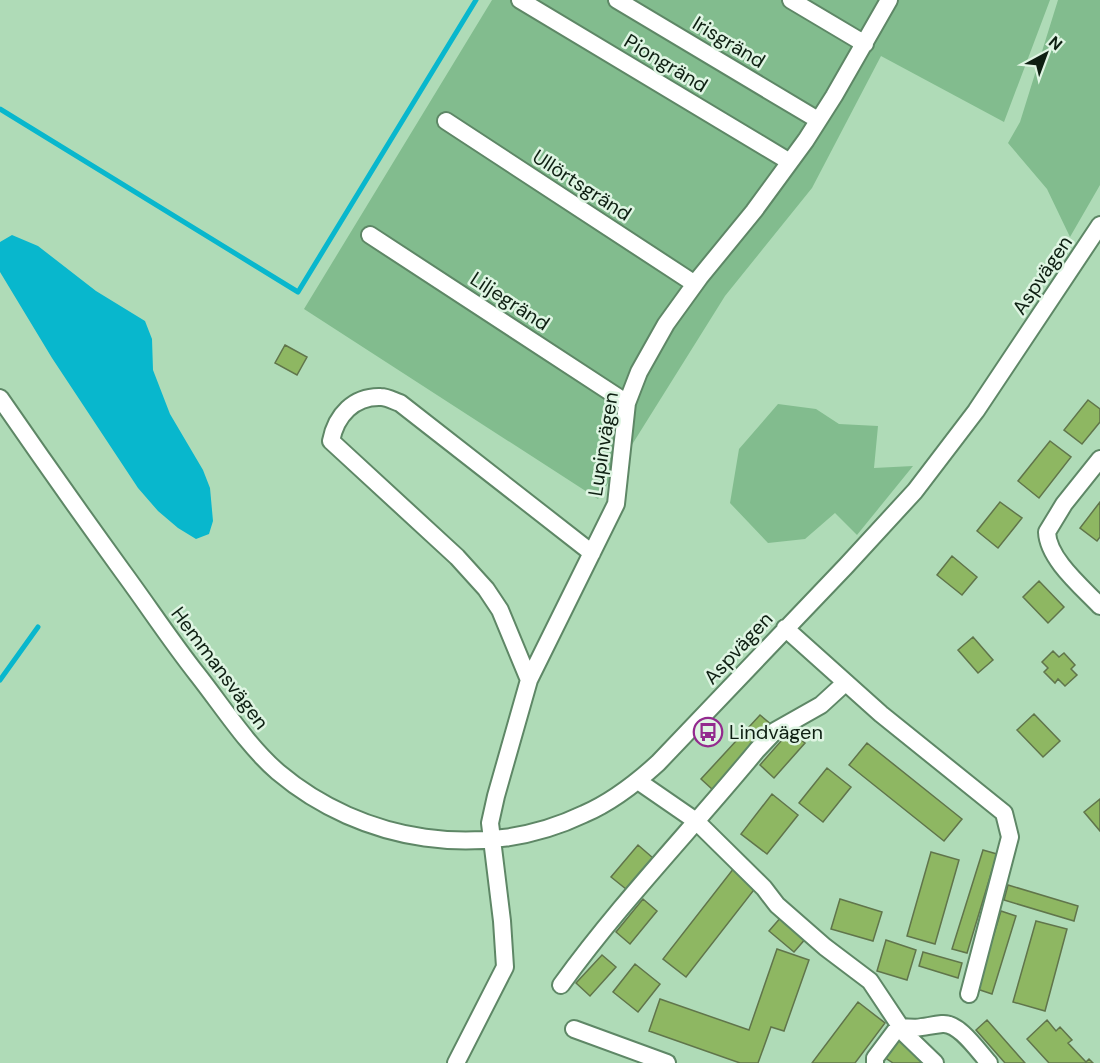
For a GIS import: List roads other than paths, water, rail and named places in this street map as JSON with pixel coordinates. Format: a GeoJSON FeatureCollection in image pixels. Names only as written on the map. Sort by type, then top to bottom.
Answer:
{"type":"FeatureCollection","features":[{"type":"Feature","properties":{"kind":"street","name":"Piongränd"},"geometry":{"type":"LineString","coordinates":[[520,0],[790,162]]}},
{"type":"Feature","properties":{"kind":"street","name":"Irisgränd"},"geometry":{"type":"LineString","coordinates":[[617,0],[818,120]]}},
{"type":"Feature","properties":{"kind":"street"},"geometry":{"type":"LineString","coordinates":[[791,0],[865,44]]}},
{"type":"Feature","properties":{"kind":"street","name":"Lupinvägen"},"geometry":{"type":"LineString","coordinates":[[492,840],[490,823],[529,680],[616,504],[627,403],[639,372],[666,324],[790,162],[865,44],[889,0]]}},
{"type":"Feature","properties":{"kind":"street","name":"Ullörtsgränd"},"geometry":{"type":"LineString","coordinates":[[446,121],[695,284]]}},
{"type":"Feature","properties":{"kind":"street","name":"Aspvägen"},"geometry":{"type":"LineString","coordinates":[[492,840],[547,829],[584,814],[638,781],[658,763],[915,491],[976,411],[1100,225]]}},
{"type":"Feature","properties":{"kind":"street","name":"Liljegränd"},"geometry":{"type":"LineString","coordinates":[[370,235],[627,403]]}},
{"type":"Feature","properties":{"kind":"street"},"geometry":{"type":"LineString","coordinates":[[529,680],[500,610],[486,589],[457,557],[331,441],[336,422],[347,408],[364,399],[383,397],[400,403],[592,553]]}},
{"type":"Feature","properties":{"kind":"street","name":"Hemmansvägen"},"geometry":{"type":"LineString","coordinates":[[0,398],[176,647],[253,747],[278,771],[305,792],[334,810],[363,823],[414,837],[492,840]]}},
{"type":"Feature","properties":{"kind":"street"},"geometry":{"type":"LineString","coordinates":[[1100,459],[1064,504],[1047,532],[1050,549],[1100,606]]}},
{"type":"Feature","properties":{"kind":"street"},"geometry":{"type":"LineString","coordinates":[[785,628],[881,714],[1004,813],[1010,837],[969,994]]}},
{"type":"Feature","properties":{"kind":"street"},"geometry":{"type":"LineString","coordinates":[[561,985],[585,951],[639,885],[775,731],[821,705],[845,683]]}},
{"type":"Feature","properties":{"kind":"street"},"geometry":{"type":"LineString","coordinates":[[638,781],[696,821],[764,888],[777,905],[825,947],[870,981],[906,1035],[934,1063]]}},
{"type":"Feature","properties":{"kind":"street"},"geometry":{"type":"LineString","coordinates":[[456,1063],[504,967],[502,921],[492,840]]}},
{"type":"Feature","properties":{"kind":"street"},"geometry":{"type":"LineString","coordinates":[[899,1026],[916,1029],[945,1023],[956,1026],[989,1063]]}},
{"type":"Feature","properties":{"kind":"street"},"geometry":{"type":"LineString","coordinates":[[875,1063],[875,1058],[899,1026]]}},
{"type":"Feature","properties":{"kind":"street"},"geometry":{"type":"LineString","coordinates":[[574,1029],[668,1063]]}},
{"type":"Feature","properties":{"kind":"water"},"geometry":{"type":"Polygon","coordinates":[[[12,235],[38,246],[96,291],[145,321],[152,339],[153,370],[170,414],[203,470],[210,488],[213,521],[209,534],[196,539],[178,528],[158,511],[138,488],[52,358],[0,272],[0,242],[12,235]]]}},
{"type":"Feature","properties":{"kind":"waterway"},"geometry":{"type":"LineString","coordinates":[[0,109],[298,292],[476,0]]}},
{"type":"Feature","properties":{"kind":"waterway"},"geometry":{"type":"LineString","coordinates":[[0,680],[38,627]]}},
{"type":"Feature","properties":{"kind":"place","name":"Lindvägen"},"geometry":{"type":"Point","coordinates":[708,732]}}]}
